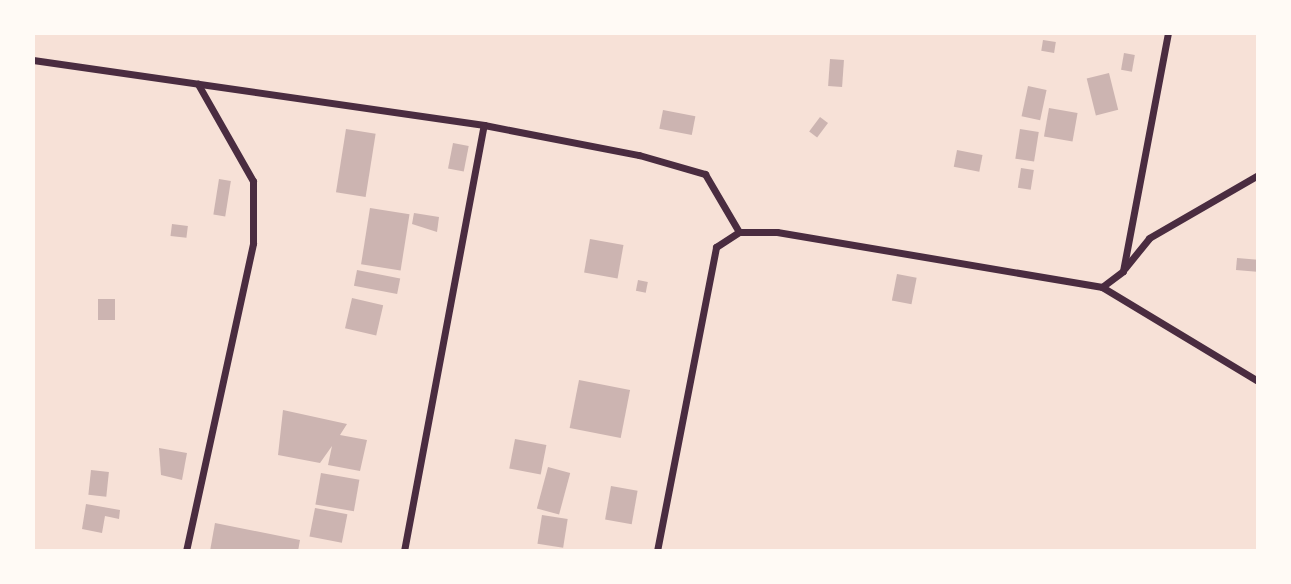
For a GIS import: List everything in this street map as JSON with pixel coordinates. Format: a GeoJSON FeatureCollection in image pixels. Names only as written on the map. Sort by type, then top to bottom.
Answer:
{"type":"FeatureCollection","features":[{"type":"Feature","properties":{"kind":"street"},"geometry":{"type":"LineString","coordinates":[[1123,271],[1168,33]]}},
{"type":"Feature","properties":{"kind":"street"},"geometry":{"type":"LineString","coordinates":[[33,61],[484,125],[705,174],[739,232]]}},
{"type":"Feature","properties":{"kind":"street"},"geometry":{"type":"LineString","coordinates":[[186,551],[253,243],[253,181],[198,84]]}},
{"type":"Feature","properties":{"kind":"street"},"geometry":{"type":"LineString","coordinates":[[404,551],[484,125]]}},
{"type":"Feature","properties":{"kind":"street"},"geometry":{"type":"LineString","coordinates":[[1102,287],[1123,271],[1149,238],[1258,175]]}},
{"type":"Feature","properties":{"kind":"street"},"geometry":{"type":"LineString","coordinates":[[657,551],[716,247],[739,232],[777,232],[1102,287],[1258,381]]}},
{"type":"Feature","properties":{"kind":"building"},"geometry":{"type":"Polygon","coordinates":[[[1043,40],[1056,42],[1054,53],[1041,51],[1043,40]]]}},
{"type":"Feature","properties":{"kind":"building"},"geometry":{"type":"Polygon","coordinates":[[[1124,53],[1135,55],[1132,72],[1121,70],[1124,53]]]}},
{"type":"Feature","properties":{"kind":"building"},"geometry":{"type":"Polygon","coordinates":[[[830,59],[844,60],[842,87],[828,86],[830,59]]]}},
{"type":"Feature","properties":{"kind":"building"},"geometry":{"type":"Polygon","coordinates":[[[1109,73],[1118,110],[1096,115],[1087,79],[1109,73]]]}},
{"type":"Feature","properties":{"kind":"building"},"geometry":{"type":"Polygon","coordinates":[[[1028,86],[1047,90],[1040,120],[1022,116],[1028,86]]]}},
{"type":"Feature","properties":{"kind":"building"},"geometry":{"type":"Polygon","coordinates":[[[1049,108],[1078,113],[1073,142],[1044,137],[1049,108]]]}},
{"type":"Feature","properties":{"kind":"building"},"geometry":{"type":"Polygon","coordinates":[[[663,110],[695,116],[692,135],[659,129],[663,110]]]}},
{"type":"Feature","properties":{"kind":"building"},"geometry":{"type":"Polygon","coordinates":[[[820,117],[828,123],[817,137],[809,131],[820,117]]]}},
{"type":"Feature","properties":{"kind":"building"},"geometry":{"type":"Polygon","coordinates":[[[346,129],[376,134],[366,197],[336,192],[346,129]]]}},
{"type":"Feature","properties":{"kind":"building"},"geometry":{"type":"Polygon","coordinates":[[[1020,129],[1039,132],[1034,162],[1015,159],[1020,129]]]}},
{"type":"Feature","properties":{"kind":"building"},"geometry":{"type":"Polygon","coordinates":[[[453,143],[469,146],[464,172],[448,169],[453,143]]]}},
{"type":"Feature","properties":{"kind":"building"},"geometry":{"type":"Polygon","coordinates":[[[957,150],[983,155],[979,172],[954,167],[957,150]]]}},
{"type":"Feature","properties":{"kind":"building"},"geometry":{"type":"Polygon","coordinates":[[[1021,168],[1034,170],[1031,190],[1018,188],[1021,168]]]}},
{"type":"Feature","properties":{"kind":"building"},"geometry":{"type":"Polygon","coordinates":[[[219,179],[231,181],[225,216],[213,215],[219,179]]]}},
{"type":"Feature","properties":{"kind":"building"},"geometry":{"type":"Polygon","coordinates":[[[370,208],[410,214],[401,271],[361,264],[370,208]]]}},
{"type":"Feature","properties":{"kind":"building"},"geometry":{"type":"Polygon","coordinates":[[[414,213],[439,217],[437,232],[412,224],[414,213]]]}},
{"type":"Feature","properties":{"kind":"building"},"geometry":{"type":"Polygon","coordinates":[[[172,224],[188,226],[186,238],[171,236],[172,224]]]}},
{"type":"Feature","properties":{"kind":"building"},"geometry":{"type":"Polygon","coordinates":[[[590,239],[623,245],[618,278],[584,272],[590,239]]]}},
{"type":"Feature","properties":{"kind":"building"},"geometry":{"type":"Polygon","coordinates":[[[1237,258],[1258,260],[1257,272],[1236,270],[1237,258]]]}},
{"type":"Feature","properties":{"kind":"building"},"geometry":{"type":"Polygon","coordinates":[[[357,270],[400,278],[397,294],[354,286],[357,270]]]}},
{"type":"Feature","properties":{"kind":"building"},"geometry":{"type":"Polygon","coordinates":[[[897,274],[917,278],[911,304],[892,301],[897,274]]]}},
{"type":"Feature","properties":{"kind":"building"},"geometry":{"type":"Polygon","coordinates":[[[638,280],[648,282],[646,293],[636,291],[638,280]]]}},
{"type":"Feature","properties":{"kind":"building"},"geometry":{"type":"Polygon","coordinates":[[[352,298],[383,305],[376,335],[345,328],[352,298]]]}},
{"type":"Feature","properties":{"kind":"building"},"geometry":{"type":"Polygon","coordinates":[[[98,299],[115,299],[115,320],[98,320],[98,299]]]}},
{"type":"Feature","properties":{"kind":"building"},"geometry":{"type":"Polygon","coordinates":[[[579,380],[630,390],[621,438],[570,428],[579,380]]]}},
{"type":"Feature","properties":{"kind":"building"},"geometry":{"type":"Polygon","coordinates":[[[283,410],[347,424],[340,435],[367,440],[360,471],[328,465],[332,446],[320,463],[278,455],[283,410]]]}},
{"type":"Feature","properties":{"kind":"building"},"geometry":{"type":"Polygon","coordinates":[[[515,439],[546,445],[541,475],[509,468],[515,439]]]}},
{"type":"Feature","properties":{"kind":"building"},"geometry":{"type":"Polygon","coordinates":[[[159,448],[187,453],[182,480],[161,475],[159,448]]]}},
{"type":"Feature","properties":{"kind":"building"},"geometry":{"type":"Polygon","coordinates":[[[548,467],[570,473],[559,514],[537,509],[548,467]]]}},
{"type":"Feature","properties":{"kind":"building"},"geometry":{"type":"Polygon","coordinates":[[[91,470],[109,472],[106,497],[88,495],[91,470]]]}},
{"type":"Feature","properties":{"kind":"building"},"geometry":{"type":"Polygon","coordinates":[[[321,473],[359,480],[354,511],[315,505],[321,473]]]}},
{"type":"Feature","properties":{"kind":"building"},"geometry":{"type":"Polygon","coordinates":[[[611,486],[638,491],[632,524],[605,519],[611,486]]]}},
{"type":"Feature","properties":{"kind":"building"},"geometry":{"type":"Polygon","coordinates":[[[86,504],[120,510],[119,519],[105,516],[102,533],[82,529],[86,504]]]}},
{"type":"Feature","properties":{"kind":"building"},"geometry":{"type":"Polygon","coordinates":[[[315,508],[347,514],[342,543],[309,536],[315,508]]]}},
{"type":"Feature","properties":{"kind":"building"},"geometry":{"type":"Polygon","coordinates":[[[542,515],[568,519],[563,548],[537,544],[542,515]]]}},
{"type":"Feature","properties":{"kind":"building"},"geometry":{"type":"Polygon","coordinates":[[[215,523],[300,540],[298,551],[210,551],[215,523]]]}}]}
